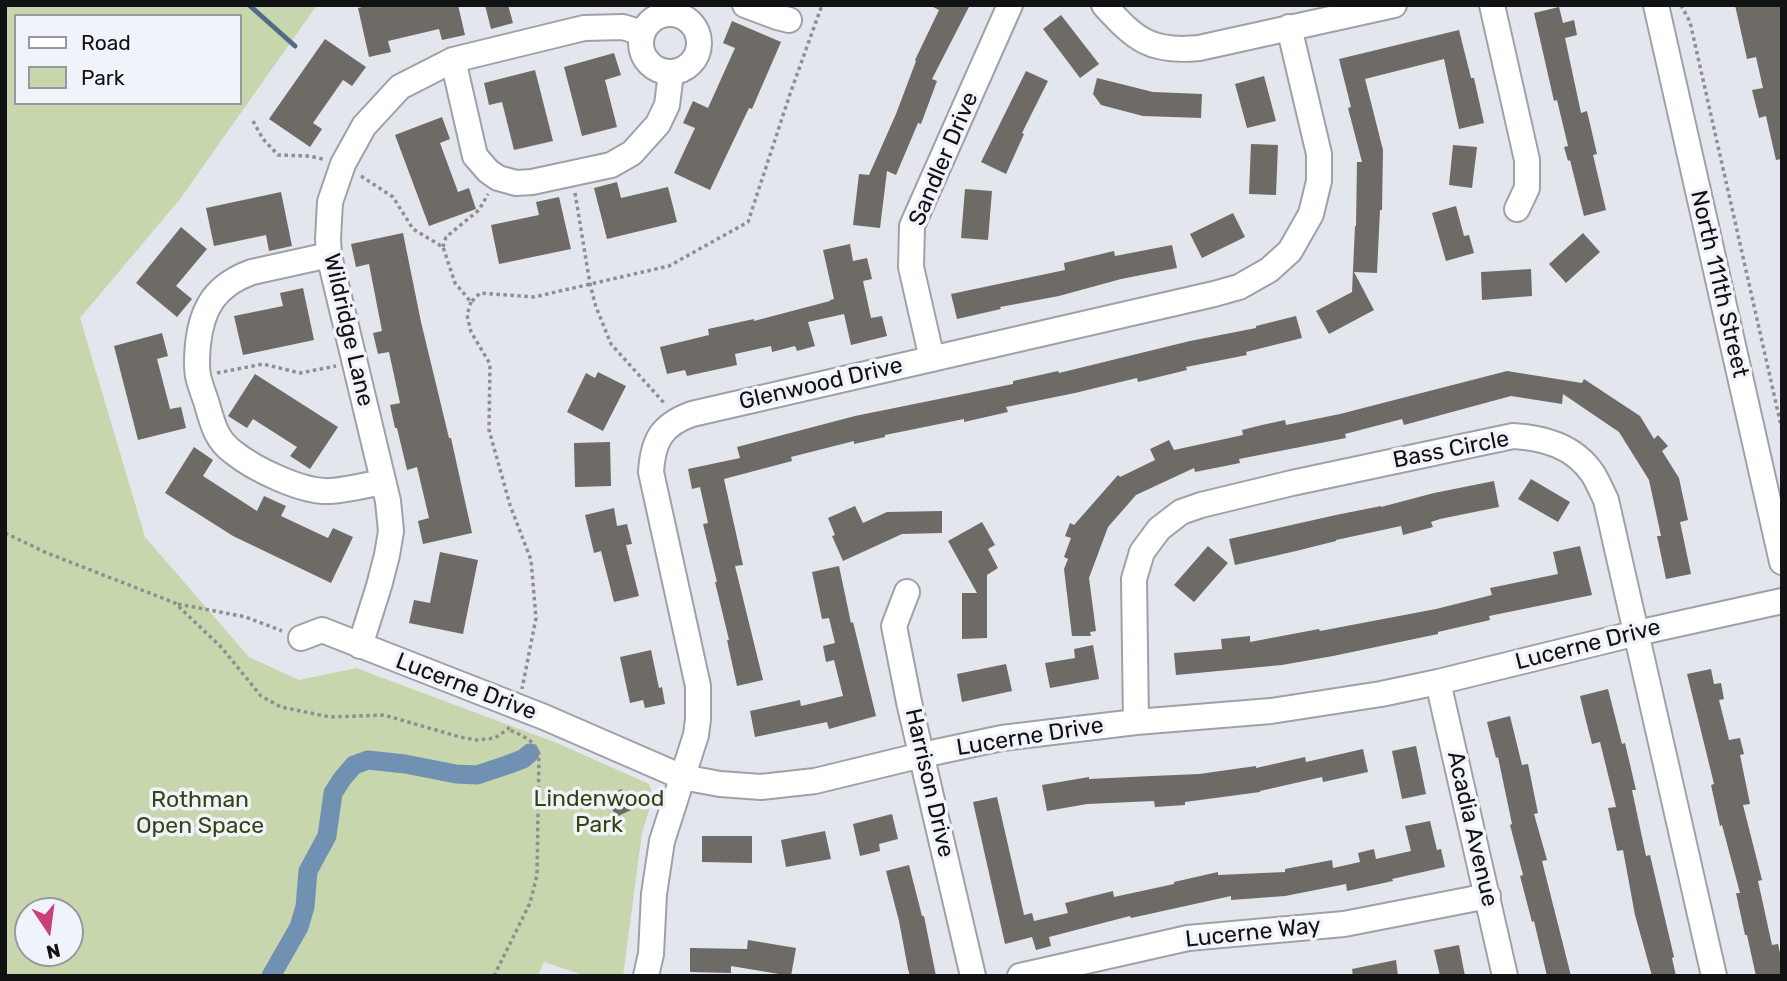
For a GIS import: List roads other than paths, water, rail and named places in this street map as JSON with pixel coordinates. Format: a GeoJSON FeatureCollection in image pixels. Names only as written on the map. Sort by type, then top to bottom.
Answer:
{"type":"FeatureCollection","features":[{"type":"Feature","properties":{"kind":"street"},"geometry":{"type":"LineString","coordinates":[[745,5],[789,20]]}},
{"type":"Feature","properties":{"kind":"street","name":"Sandler Drive"},"geometry":{"type":"LineString","coordinates":[[932,359],[911,267],[912,226],[1010,5]]}},
{"type":"Feature","properties":{"kind":"street"},"geometry":{"type":"LineString","coordinates":[[1104,5],[1129,32],[1152,45],[1178,50],[1199,48],[1394,5]]}},
{"type":"Feature","properties":{"kind":"street"},"geometry":{"type":"LineString","coordinates":[[1492,5],[1527,160],[1527,188],[1517,209]]}},
{"type":"Feature","properties":{"kind":"street","name":"North 111th Street"},"geometry":{"type":"LineString","coordinates":[[1656,5],[1782,562]]}},
{"type":"Feature","properties":{"kind":"street"},"geometry":{"type":"LineString","coordinates":[[694,12],[700,46],[696,59],[685,69],[671,73],[657,70],[646,61],[641,48],[642,33],[650,21],[663,14],[694,12]]}},
{"type":"Feature","properties":{"kind":"street","name":"Wildridge Lane"},"geometry":{"type":"LineString","coordinates":[[360,646],[379,586],[391,531],[388,501],[329,255],[330,202],[343,164],[364,126],[400,87],[453,60],[584,28],[623,27],[642,33]]}},
{"type":"Feature","properties":{"kind":"street","name":"Glenwood Drive"},"geometry":{"type":"LineString","coordinates":[[682,777],[696,735],[698,685],[651,472],[652,451],[661,433],[678,419],[692,414],[1239,286],[1269,270],[1290,251],[1311,215],[1319,181],[1319,155],[1289,27]]}},
{"type":"Feature","properties":{"kind":"street"},"geometry":{"type":"LineString","coordinates":[[453,60],[475,156],[498,178],[516,183],[611,165],[632,153],[658,124],[667,105],[671,73]]}},
{"type":"Feature","properties":{"kind":"street"},"geometry":{"type":"LineString","coordinates":[[329,255],[252,272],[217,293],[202,319],[197,360],[199,377],[213,427],[219,439],[232,452],[287,482],[301,486],[329,491],[383,482]]}},
{"type":"Feature","properties":{"kind":"street","name":"Bass Circle"},"geometry":{"type":"LineString","coordinates":[[1136,722],[1134,579],[1142,552],[1159,529],[1181,512],[1292,483],[1513,436],[1536,438],[1557,445],[1576,457],[1592,473],[1606,500],[1714,976]]}},
{"type":"Feature","properties":{"kind":"street","name":"Harrison Drive"},"geometry":{"type":"LineString","coordinates":[[907,592],[894,626],[909,702],[973,976]]}},
{"type":"Feature","properties":{"kind":"street","name":"Lucerne Drive"},"geometry":{"type":"LineString","coordinates":[[300,638],[322,630],[512,718],[544,717],[682,777],[720,784],[761,787],[815,781],[1002,738],[1136,722],[1271,711],[1381,694],[1782,601]]}},
{"type":"Feature","properties":{"kind":"street","name":"Acadia Avenue"},"geometry":{"type":"LineString","coordinates":[[1438,682],[1505,976]]}},
{"type":"Feature","properties":{"kind":"street"},"geometry":{"type":"LineString","coordinates":[[646,976],[651,954],[654,894],[662,841],[682,777]]}},
{"type":"Feature","properties":{"kind":"street","name":"Lucerne Way"},"geometry":{"type":"LineString","coordinates":[[1020,976],[1188,938],[1344,924],[1488,895]]}},
{"type":"Feature","properties":{"kind":"waterway"},"geometry":{"type":"LineString","coordinates":[[249,5],[295,46]]}},
{"type":"Feature","properties":{"kind":"waterway"},"geometry":{"type":"LineString","coordinates":[[271,976],[299,927],[305,907],[308,871],[327,836],[333,793],[354,765],[368,760],[477,775],[523,759],[530,753]]}},
{"type":"Feature","properties":{"kind":"park label","name":"Lindenwood Park"},"geometry":{"type":"Point","coordinates":[599,812]}},
{"type":"Feature","properties":{"kind":"park label","name":"Rothman Open Space"},"geometry":{"type":"Point","coordinates":[200,813]}}]}
